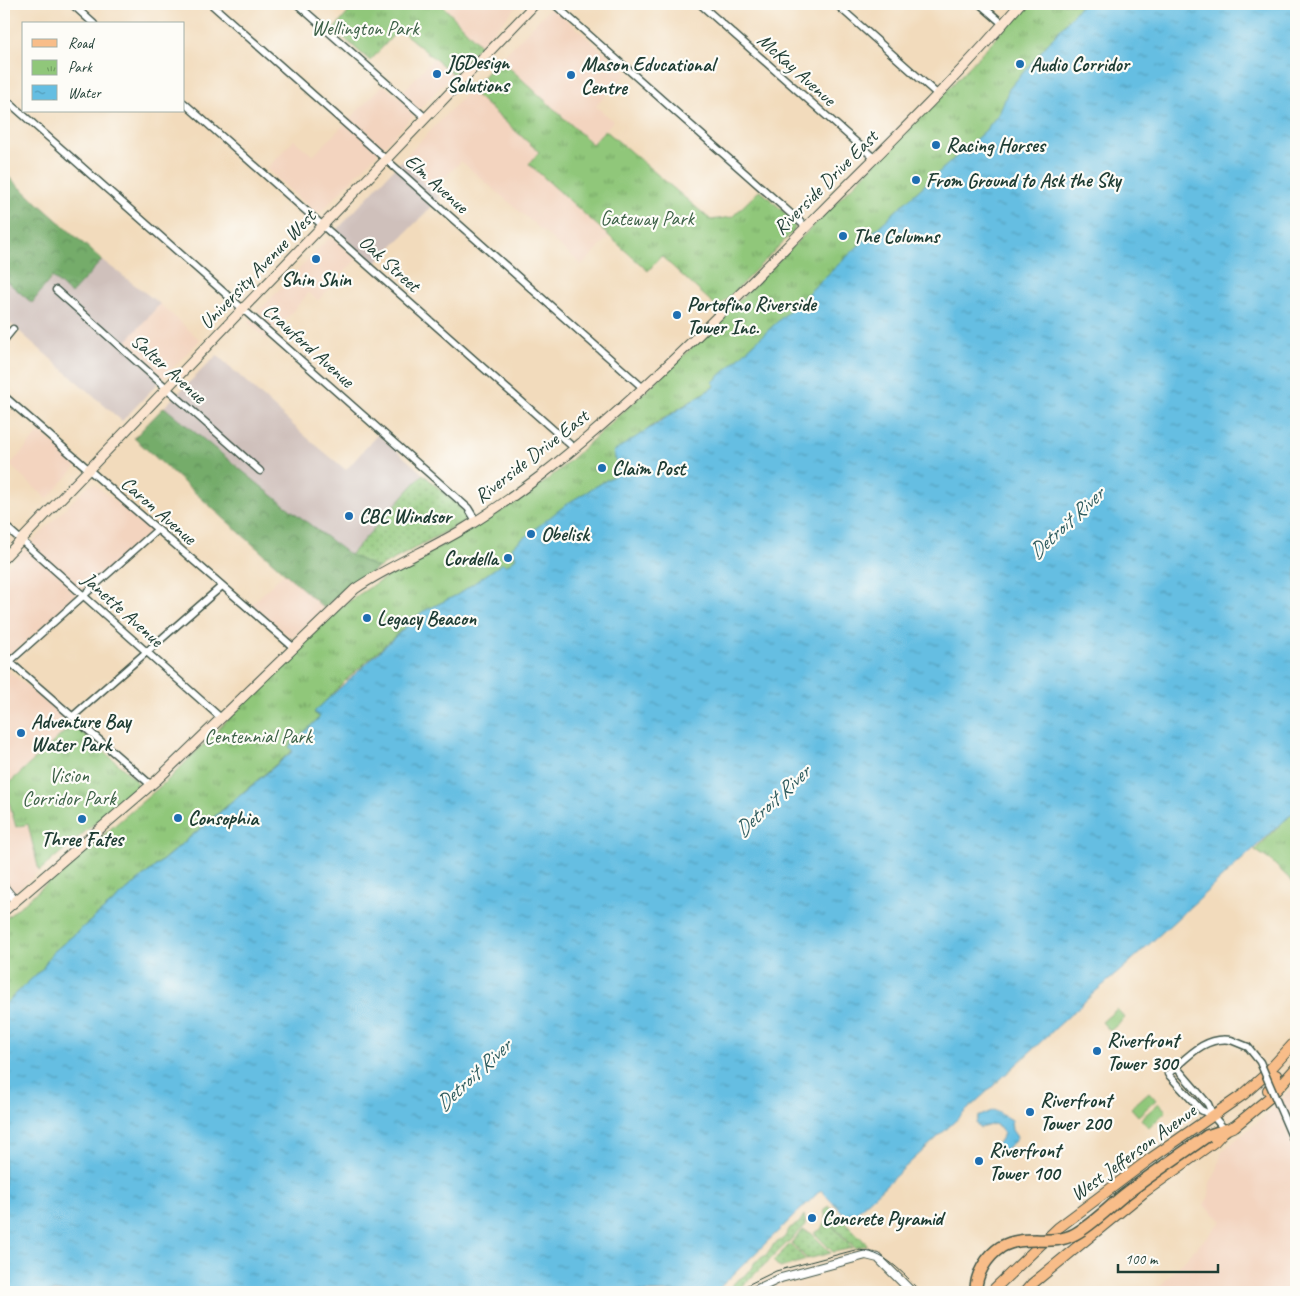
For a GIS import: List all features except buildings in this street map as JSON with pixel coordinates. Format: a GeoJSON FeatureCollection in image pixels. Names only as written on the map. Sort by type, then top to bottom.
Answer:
{"type":"FeatureCollection","features":[{"type":"Feature","properties":{"kind":"highway"},"geometry":{"type":"LineString","coordinates":[[976,1292],[982,1268],[992,1255],[1002,1247],[1018,1240],[1036,1238],[1055,1240],[1074,1235],[1148,1177],[1207,1136],[1225,1130]]}},
{"type":"Feature","properties":{"kind":"main road","name":"University Avenue West"},"geometry":{"type":"LineString","coordinates":[[4,558],[535,4]]}},
{"type":"Feature","properties":{"kind":"main road","name":"Riverside Drive East"},"geometry":{"type":"LineString","coordinates":[[4,911],[151,785],[355,588],[476,520],[533,481],[574,448],[642,387],[806,227],[937,94],[1020,4]]}},
{"type":"Feature","properties":{"kind":"main road","name":"West Jefferson Avenue"},"geometry":{"type":"LineString","coordinates":[[991,1292],[1058,1228],[1213,1116],[1264,1076],[1296,1041]]}},
{"type":"Feature","properties":{"kind":"main road","name":"West Jefferson Avenue"},"geometry":{"type":"LineString","coordinates":[[1015,1292],[1028,1288],[1143,1193],[1214,1142],[1225,1130],[1235,1126],[1269,1098],[1296,1068]]}},
{"type":"Feature","properties":{"kind":"main road"},"geometry":{"type":"LineString","coordinates":[[1242,1120],[1250,1108],[1277,1078],[1273,1072],[1264,1076]]}},
{"type":"Feature","properties":{"kind":"street"},"geometry":{"type":"LineString","coordinates":[[72,4],[92,22]]}},
{"type":"Feature","properties":{"kind":"street","name":"Elm Avenue"},"geometry":{"type":"LineString","coordinates":[[211,4],[642,387]]}},
{"type":"Feature","properties":{"kind":"street"},"geometry":{"type":"LineString","coordinates":[[298,4],[426,118]]}},
{"type":"Feature","properties":{"kind":"street"},"geometry":{"type":"LineString","coordinates":[[554,4],[806,227]]}},
{"type":"Feature","properties":{"kind":"street","name":"McKay Avenue"},"geometry":{"type":"LineString","coordinates":[[700,4],[874,158]]}},
{"type":"Feature","properties":{"kind":"street"},"geometry":{"type":"LineString","coordinates":[[836,4],[937,94]]}},
{"type":"Feature","properties":{"kind":"street"},"geometry":{"type":"LineString","coordinates":[[980,4],[1003,24]]}},
{"type":"Feature","properties":{"kind":"street","name":"Crawford Avenue"},"geometry":{"type":"LineString","coordinates":[[4,98],[468,508],[476,520]]}},
{"type":"Feature","properties":{"kind":"street","name":"Oak Street"},"geometry":{"type":"LineString","coordinates":[[185,104],[574,448]]}},
{"type":"Feature","properties":{"kind":"street","name":"Salter Avenue"},"geometry":{"type":"LineString","coordinates":[[56,290],[260,471]]}},
{"type":"Feature","properties":{"kind":"street"},"geometry":{"type":"LineString","coordinates":[[4,340],[13,329]]}},
{"type":"Feature","properties":{"kind":"street","name":"Caron Avenue"},"geometry":{"type":"LineString","coordinates":[[4,396],[88,471],[293,647]]}},
{"type":"Feature","properties":{"kind":"street","name":"Janette Avenue"},"geometry":{"type":"LineString","coordinates":[[4,525],[221,718]]}},
{"type":"Feature","properties":{"kind":"street"},"geometry":{"type":"LineString","coordinates":[[151,785],[6,659],[83,596],[157,530]]}},
{"type":"Feature","properties":{"kind":"street"},"geometry":{"type":"LineString","coordinates":[[72,717],[222,586]]}},
{"type":"Feature","properties":{"kind":"street"},"geometry":{"type":"LineString","coordinates":[[4,887],[15,901]]}},
{"type":"Feature","properties":{"kind":"street"},"geometry":{"type":"LineString","coordinates":[[1213,1116],[1201,1110],[1168,1074],[1206,1043],[1220,1039],[1231,1040],[1248,1047],[1260,1062],[1296,1146]]}},
{"type":"Feature","properties":{"kind":"street"},"geometry":{"type":"LineString","coordinates":[[1176,1067],[1208,1104],[1213,1116],[1225,1130]]}},
{"type":"Feature","properties":{"kind":"street"},"geometry":{"type":"LineString","coordinates":[[751,1292],[769,1282],[862,1255],[873,1256],[880,1260],[912,1292]]}},
{"type":"Feature","properties":{"kind":"shaded area"},"geometry":{"type":"Polygon","coordinates":[[[452,4],[519,4],[480,45],[447,9],[452,4]]]}},
{"type":"Feature","properties":{"kind":"shaded area","name":"Mason Educational Centre"},"geometry":{"type":"Polygon","coordinates":[[[549,9],[555,9],[627,73],[596,106],[613,121],[593,144],[500,60],[549,9]]]}},
{"type":"Feature","properties":{"kind":"shaded area"},"geometry":{"type":"Polygon","coordinates":[[[433,59],[453,74],[321,212],[314,212],[267,169],[294,140],[313,156],[383,85],[398,97],[433,59]]]}},
{"type":"Feature","properties":{"kind":"shaded area"},"geometry":{"type":"Polygon","coordinates":[[[470,90],[539,152],[529,164],[609,237],[582,265],[461,161],[433,190],[401,161],[470,90]]]}},
{"type":"Feature","properties":{"kind":"shaded area"},"geometry":{"type":"Polygon","coordinates":[[[401,161],[440,198],[374,265],[336,231],[401,161]]]}},
{"type":"Feature","properties":{"kind":"shaded area"},"geometry":{"type":"Polygon","coordinates":[[[330,239],[335,239],[357,259],[318,300],[309,293],[267,340],[248,322],[330,239]]]}},
{"type":"Feature","properties":{"kind":"shaded area"},"geometry":{"type":"Polygon","coordinates":[[[102,260],[160,304],[123,345],[161,380],[122,421],[4,318],[4,279],[32,303],[53,277],[71,294],[102,260]]]}},
{"type":"Feature","properties":{"kind":"shaded area"},"geometry":{"type":"Polygon","coordinates":[[[160,304],[200,340],[161,380],[122,345],[160,304]]]}},
{"type":"Feature","properties":{"kind":"shaded area"},"geometry":{"type":"Polygon","coordinates":[[[217,355],[304,435],[346,470],[378,434],[423,474],[350,555],[278,500],[164,407],[217,355]]]}},
{"type":"Feature","properties":{"kind":"shaded area"},"geometry":{"type":"Polygon","coordinates":[[[40,432],[76,463],[77,466],[47,499],[10,465],[40,432]]]}},
{"type":"Feature","properties":{"kind":"shaded area"},"geometry":{"type":"Polygon","coordinates":[[[94,484],[152,531],[14,652],[4,658],[4,570],[88,486],[94,484]]]}},
{"type":"Feature","properties":{"kind":"shaded area"},"geometry":{"type":"Polygon","coordinates":[[[284,573],[324,608],[293,637],[288,636],[251,605],[284,573]]]}},
{"type":"Feature","properties":{"kind":"shaded area"},"geometry":{"type":"Polygon","coordinates":[[[4,667],[73,724],[5,787],[16,827],[28,824],[39,871],[4,902],[4,667]]]}},
{"type":"Feature","properties":{"kind":"shaded area"},"geometry":{"type":"Polygon","coordinates":[[[1296,1083],[1296,1289],[1294,1292],[1154,1292],[1222,1221],[1204,1205],[1209,1196],[1210,1183],[1217,1170],[1222,1151],[1269,1113],[1296,1083]]]}},
{"type":"Feature","properties":{"kind":"green space","name":"Wellington Park"},"geometry":{"type":"Polygon","coordinates":[[[356,4],[441,4],[480,45],[453,74],[399,29],[370,61],[334,29],[356,4]]]}},
{"type":"Feature","properties":{"kind":"green space","name":"Centennial Park"},"geometry":{"type":"Polygon","coordinates":[[[1026,4],[1082,4],[1009,89],[1000,112],[985,131],[900,207],[713,382],[715,386],[654,424],[614,458],[618,466],[617,474],[568,503],[513,547],[517,558],[506,566],[503,563],[457,595],[422,612],[346,680],[314,713],[320,717],[289,747],[293,750],[51,954],[43,968],[4,1005],[4,920],[170,778],[332,614],[383,579],[516,502],[542,484],[577,454],[659,379],[884,155],[942,96],[1026,4]]]}},
{"type":"Feature","properties":{"kind":"green space","name":"Gateway Park"},"geometry":{"type":"Polygon","coordinates":[[[500,59],[592,144],[605,130],[711,220],[732,217],[760,190],[795,222],[794,231],[718,308],[661,256],[648,271],[529,164],[539,152],[470,90],[500,59]]]}},
{"type":"Feature","properties":{"kind":"green space"},"geometry":{"type":"Polygon","coordinates":[[[4,173],[102,260],[71,294],[52,277],[32,303],[4,279],[4,173]]]}},
{"type":"Feature","properties":{"kind":"green space"},"geometry":{"type":"Polygon","coordinates":[[[164,407],[278,500],[350,555],[378,568],[344,590],[324,608],[134,438],[164,407]]]}},
{"type":"Feature","properties":{"kind":"green space"},"geometry":{"type":"Polygon","coordinates":[[[423,474],[464,511],[465,519],[463,522],[378,568],[350,555],[423,474]]]}},
{"type":"Feature","properties":{"kind":"green space","name":"Vision Corridor Park"},"geometry":{"type":"Polygon","coordinates":[[[73,724],[135,779],[137,784],[135,789],[39,871],[28,824],[16,827],[5,787],[73,724]]]}},
{"type":"Feature","properties":{"kind":"green space"},"geometry":{"type":"Polygon","coordinates":[[[1296,810],[1296,885],[1271,861],[1255,850],[1296,810]]]}},
{"type":"Feature","properties":{"kind":"green space"},"geometry":{"type":"Polygon","coordinates":[[[1117,1009],[1125,1018],[1110,1031],[1102,1022],[1117,1009]]]}},
{"type":"Feature","properties":{"kind":"green space"},"geometry":{"type":"Polygon","coordinates":[[[1149,1092],[1156,1100],[1138,1116],[1131,1108],[1149,1092]]]}},
{"type":"Feature","properties":{"kind":"green space"},"geometry":{"type":"Polygon","coordinates":[[[1159,1103],[1166,1111],[1149,1128],[1141,1119],[1159,1103]]]}},
{"type":"Feature","properties":{"kind":"green space"},"geometry":{"type":"Polygon","coordinates":[[[829,1206],[867,1245],[855,1248],[826,1219],[824,1210],[829,1206]]]}},
{"type":"Feature","properties":{"kind":"green space"},"geometry":{"type":"Polygon","coordinates":[[[804,1215],[806,1225],[736,1292],[727,1292],[735,1282],[748,1273],[755,1262],[766,1255],[773,1245],[784,1238],[790,1228],[799,1223],[804,1215]]]}},
{"type":"Feature","properties":{"kind":"green space"},"geometry":{"type":"Polygon","coordinates":[[[826,1221],[853,1248],[833,1252],[814,1233],[822,1229],[826,1221]]]}},
{"type":"Feature","properties":{"kind":"green space"},"geometry":{"type":"Polygon","coordinates":[[[803,1230],[811,1233],[831,1253],[807,1259],[791,1243],[803,1230]]]}},
{"type":"Feature","properties":{"kind":"green space"},"geometry":{"type":"Polygon","coordinates":[[[790,1244],[806,1260],[780,1268],[773,1261],[790,1244]]]}},
{"type":"Feature","properties":{"kind":"water","name":"Detroit River"},"geometry":{"type":"Polygon","coordinates":[[[1082,4],[1296,4],[1296,810],[849,1219],[821,1190],[715,1292],[4,1292],[4,1005],[43,968],[51,954],[293,751],[289,747],[320,717],[314,712],[422,612],[457,595],[503,563],[506,566],[516,558],[512,547],[568,503],[617,474],[618,466],[613,452],[715,386],[713,382],[900,207],[985,131],[1000,112],[1009,89],[1082,4]]]}},
{"type":"Feature","properties":{"kind":"water"},"geometry":{"type":"Polygon","coordinates":[[[994,1110],[1011,1120],[1012,1130],[1017,1137],[1001,1153],[995,1148],[1004,1134],[1000,1127],[994,1124],[980,1128],[976,1123],[978,1117],[994,1110]]]}},
{"type":"Feature","properties":{"kind":"tram line"},"geometry":{"type":"LineString","coordinates":[[733,1292],[776,1271],[855,1250],[866,1251],[884,1258],[900,1270],[922,1292]]}},
{"type":"Feature","properties":{"kind":"place","name":"Audio Corridor"},"geometry":{"type":"Point","coordinates":[1020,64]}},
{"type":"Feature","properties":{"kind":"place","name":"JGDesign Solutions"},"geometry":{"type":"Point","coordinates":[437,74]}},
{"type":"Feature","properties":{"kind":"place","name":"Mason Educational Centre"},"geometry":{"type":"Point","coordinates":[571,75]}},
{"type":"Feature","properties":{"kind":"place","name":"Racing Horses"},"geometry":{"type":"Point","coordinates":[936,145]}},
{"type":"Feature","properties":{"kind":"place","name":"From Ground to Ask the Sky"},"geometry":{"type":"Point","coordinates":[916,180]}},
{"type":"Feature","properties":{"kind":"place","name":"The Columns"},"geometry":{"type":"Point","coordinates":[843,236]}},
{"type":"Feature","properties":{"kind":"place","name":"Shin Shin"},"geometry":{"type":"Point","coordinates":[316,259]}},
{"type":"Feature","properties":{"kind":"place","name":"Portofino Riverside Tower Inc."},"geometry":{"type":"Point","coordinates":[677,315]}},
{"type":"Feature","properties":{"kind":"place","name":"Claim Post"},"geometry":{"type":"Point","coordinates":[602,468]}},
{"type":"Feature","properties":{"kind":"place","name":"CBC Windsor"},"geometry":{"type":"Point","coordinates":[349,516]}},
{"type":"Feature","properties":{"kind":"place","name":"Obelisk"},"geometry":{"type":"Point","coordinates":[531,534]}},
{"type":"Feature","properties":{"kind":"place","name":"Cordella"},"geometry":{"type":"Point","coordinates":[508,558]}},
{"type":"Feature","properties":{"kind":"place","name":"Legacy Beacon"},"geometry":{"type":"Point","coordinates":[367,618]}},
{"type":"Feature","properties":{"kind":"place","name":"Adventure Bay Water Park"},"geometry":{"type":"Point","coordinates":[21,733]}},
{"type":"Feature","properties":{"kind":"place","name":"Consophia"},"geometry":{"type":"Point","coordinates":[178,818]}},
{"type":"Feature","properties":{"kind":"place","name":"Three Fates"},"geometry":{"type":"Point","coordinates":[82,819]}},
{"type":"Feature","properties":{"kind":"place","name":"Riverfront Tower 300"},"geometry":{"type":"Point","coordinates":[1097,1051]}},
{"type":"Feature","properties":{"kind":"place","name":"Riverfront Tower 200"},"geometry":{"type":"Point","coordinates":[1030,1112]}},
{"type":"Feature","properties":{"kind":"place","name":"Riverfront Tower 100"},"geometry":{"type":"Point","coordinates":[979,1161]}},
{"type":"Feature","properties":{"kind":"place","name":"Concrete Pyramid"},"geometry":{"type":"Point","coordinates":[812,1218]}}]}
